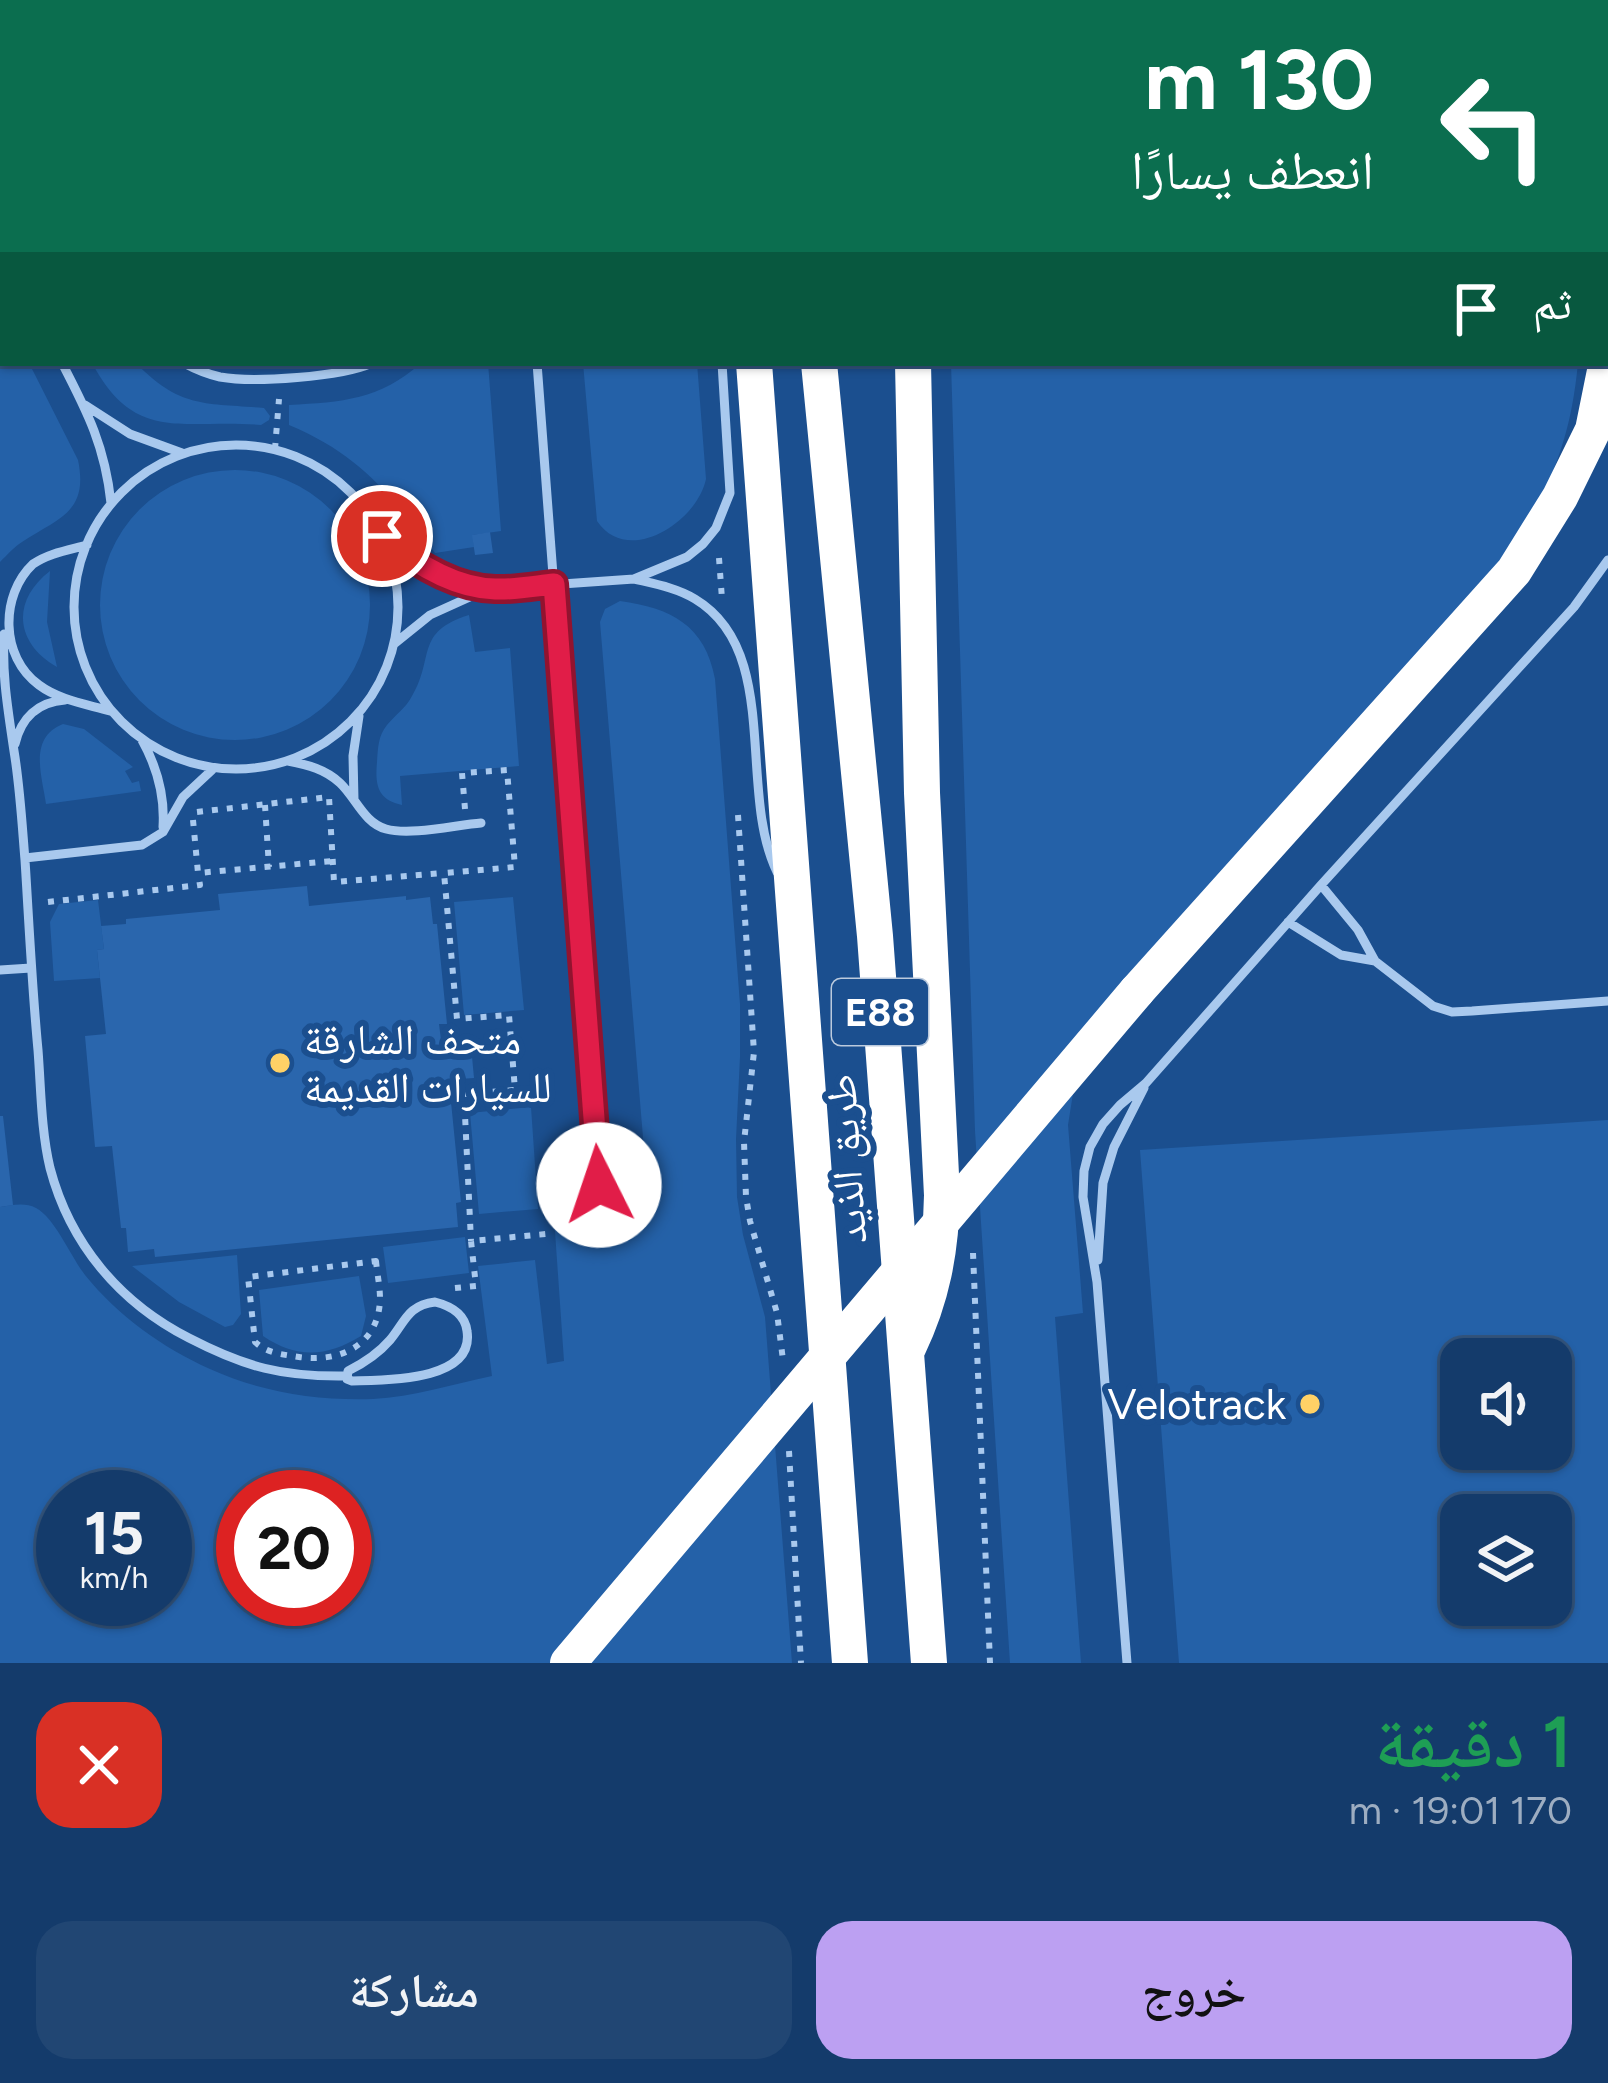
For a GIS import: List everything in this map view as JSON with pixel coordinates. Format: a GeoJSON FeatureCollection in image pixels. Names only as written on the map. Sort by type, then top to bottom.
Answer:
{"type":"FeatureCollection","features":[{"type":"Feature","properties":{"kind":"highway","name":"طريق الذيد"},"geometry":{"type":"LineString","coordinates":[[754,366],[850,1663]]}},
{"type":"Feature","properties":{"kind":"highway","name":"طريق الذيد"},"geometry":{"type":"LineString","coordinates":[[820,366],[874,936],[929,1663]]}},
{"type":"Feature","properties":{"kind":"highway"},"geometry":{"type":"LineString","coordinates":[[906,1352],[936,1276],[942,1235],[922,794],[913,366]]}},
{"type":"Feature","properties":{"kind":"highway"},"geometry":{"type":"LineString","coordinates":[[568,1663],[1137,991],[1514,571],[1560,497],[1593,430],[1606,366]]}},
{"type":"Feature","properties":{"kind":"lane"},"geometry":{"type":"LineString","coordinates":[[64,366],[104,456],[111,503]]}},
{"type":"Feature","properties":{"kind":"lane"},"geometry":{"type":"LineString","coordinates":[[192,366],[220,377],[342,373],[363,366]]}},
{"type":"Feature","properties":{"kind":"lane"},"geometry":{"type":"LineString","coordinates":[[537,366],[599,1185]]}},
{"type":"Feature","properties":{"kind":"lane"},"geometry":{"type":"LineString","coordinates":[[394,644],[430,615],[494,590],[634,579],[687,557],[703,544],[716,528],[730,493],[722,366]]}},
{"type":"Feature","properties":{"kind":"lane"},"geometry":{"type":"LineString","coordinates":[[83,404],[130,434],[182,453]]}},
{"type":"Feature","properties":{"kind":"lane"},"geometry":{"type":"LineString","coordinates":[[228,445],[274,449],[308,461],[338,481],[363,506],[382,536],[394,571],[398,608],[394,644],[380,681],[359,714],[338,734],[288,761],[212,770],[141,738],[112,712],[80,649],[74,614],[77,579],[87,545],[111,503],[143,474],[182,453],[228,445]]}},
{"type":"Feature","properties":{"kind":"lane"},"geometry":{"type":"LineString","coordinates":[[382,536],[423,566],[494,590]]}},
{"type":"Feature","properties":{"kind":"lane"},"geometry":{"type":"LineString","coordinates":[[87,545],[35,563],[9,594],[4,614],[4,692],[25,858],[50,1165],[65,1213],[90,1256],[122,1294],[162,1324],[239,1362],[274,1372],[346,1376],[352,1381],[447,1368],[464,1353],[464,1319],[446,1305],[423,1303],[405,1317],[387,1344],[346,1376]]}},
{"type":"Feature","properties":{"kind":"lane"},"geometry":{"type":"LineString","coordinates":[[1127,1663],[1097,1282],[1083,1197],[1090,1147],[1120,1105],[1146,1083],[1574,608],[1608,560]]}},
{"type":"Feature","properties":{"kind":"lane"},"geometry":{"type":"LineString","coordinates":[[634,579],[690,596],[709,608],[736,641],[744,662],[762,833],[778,875],[795,893]]}},
{"type":"Feature","properties":{"kind":"lane"},"geometry":{"type":"LineString","coordinates":[[4,634],[20,669],[34,683],[112,712]]}},
{"type":"Feature","properties":{"kind":"lane"},"geometry":{"type":"LineString","coordinates":[[14,749],[26,718],[38,707],[71,700]]}},
{"type":"Feature","properties":{"kind":"lane"},"geometry":{"type":"LineString","coordinates":[[355,800],[353,756],[359,714]]}},
{"type":"Feature","properties":{"kind":"lane"},"geometry":{"type":"LineString","coordinates":[[141,738],[158,774],[163,832]]}},
{"type":"Feature","properties":{"kind":"lane"},"geometry":{"type":"LineString","coordinates":[[288,761],[327,772],[370,820],[391,831],[481,823]]}},
{"type":"Feature","properties":{"kind":"lane"},"geometry":{"type":"LineString","coordinates":[[25,858],[142,845],[163,832],[183,797],[212,770]]}},
{"type":"Feature","properties":{"kind":"lane"},"geometry":{"type":"LineString","coordinates":[[1321,885],[1358,930],[1375,961],[1433,1006],[1452,1012],[1608,1000]]}},
{"type":"Feature","properties":{"kind":"lane"},"geometry":{"type":"LineString","coordinates":[[1288,922],[1341,955],[1375,961]]}},
{"type":"Feature","properties":{"kind":"lane"},"geometry":{"type":"LineString","coordinates":[[0,970],[31,968]]}},
{"type":"Feature","properties":{"kind":"lane"},"geometry":{"type":"LineString","coordinates":[[1097,1282],[1103,1183],[1114,1148],[1146,1083]]}},
{"type":"Feature","properties":{"kind":"path"},"geometry":{"type":"LineString","coordinates":[[274,449],[281,376]]}},
{"type":"Feature","properties":{"kind":"path"},"geometry":{"type":"LineString","coordinates":[[716,528],[724,623]]}},
{"type":"Feature","properties":{"kind":"path"},"geometry":{"type":"LineString","coordinates":[[26,904],[200,885],[192,812],[328,797],[334,882],[515,867],[506,770],[462,773],[467,824]]}},
{"type":"Feature","properties":{"kind":"path"},"geometry":{"type":"LineString","coordinates":[[265,805],[269,867]]}},
{"type":"Feature","properties":{"kind":"path"},"geometry":{"type":"LineString","coordinates":[[738,811],[754,1052],[744,1142],[746,1197],[777,1312],[784,1381]]}},
{"type":"Feature","properties":{"kind":"path"},"geometry":{"type":"LineString","coordinates":[[198,874],[332,861]]}},
{"type":"Feature","properties":{"kind":"path"},"geometry":{"type":"LineString","coordinates":[[437,1290],[476,1286],[464,1094],[515,1090],[509,1015],[457,1019],[444,873]]}},
{"type":"Feature","properties":{"kind":"path"},"geometry":{"type":"LineString","coordinates":[[472,1241],[546,1234]]}},
{"type":"Feature","properties":{"kind":"path"},"geometry":{"type":"LineString","coordinates":[[376,1261],[380,1296],[374,1328],[340,1356],[312,1359],[267,1352],[252,1336],[248,1277],[376,1261]]}},
{"type":"Feature","properties":{"kind":"path"},"geometry":{"type":"LineString","coordinates":[[380,1296],[399,1294]]}},
{"type":"Feature","properties":{"kind":"path"},"geometry":{"type":"LineString","coordinates":[[788,1451],[801,1663]]}},
{"type":"Feature","properties":{"kind":"shaded area"},"geometry":{"type":"Polygon","coordinates":[[[0,366],[31,366],[78,460],[79,492],[68,512],[0,562],[0,366]]]}},
{"type":"Feature","properties":{"kind":"shaded area"},"geometry":{"type":"Polygon","coordinates":[[[94,366],[139,366],[181,396],[210,404],[264,408],[270,416],[261,425],[164,422],[144,417],[109,389],[94,366]]]}},
{"type":"Feature","properties":{"kind":"shaded area"},"geometry":{"type":"Polygon","coordinates":[[[417,366],[488,366],[501,531],[473,535],[474,547],[435,553],[372,478],[335,449],[289,425],[289,405],[375,392],[417,366]]]}},
{"type":"Feature","properties":{"kind":"shaded area"},"geometry":{"type":"Polygon","coordinates":[[[583,366],[697,366],[706,479],[700,495],[676,523],[643,539],[610,534],[597,521],[583,366]]]}},
{"type":"Feature","properties":{"kind":"shaded area"},"geometry":{"type":"Polygon","coordinates":[[[951,366],[1578,366],[1560,451],[1525,533],[1075,1081],[1068,1125],[1083,1313],[1055,1317],[1081,1663],[1010,1663],[975,1131],[951,366]]]}},
{"type":"Feature","properties":{"kind":"shaded area"},"geometry":{"type":"Polygon","coordinates":[[[235,470],[287,480],[330,510],[360,553],[370,605],[360,657],[330,700],[287,730],[235,740],[183,730],[140,700],[110,657],[100,605],[110,553],[140,510],[183,480],[235,470]]]}},
{"type":"Feature","properties":{"kind":"shaded area"},"geometry":{"type":"Polygon","coordinates":[[[50,571],[47,622],[57,667],[33,646],[23,621],[29,595],[50,571]]]}},
{"type":"Feature","properties":{"kind":"shaded area"},"geometry":{"type":"Polygon","coordinates":[[[620,601],[670,615],[694,632],[715,679],[740,1004],[737,1197],[765,1317],[792,1663],[0,1663],[0,1207],[36,1208],[56,1229],[85,1275],[127,1317],[192,1361],[249,1384],[310,1396],[373,1399],[492,1376],[478,1266],[535,1260],[547,1364],[564,1361],[554,1217],[649,1209],[600,622],[605,609],[620,601]]]}},
{"type":"Feature","properties":{"kind":"shaded area"},"geometry":{"type":"Polygon","coordinates":[[[469,615],[475,652],[510,648],[519,766],[400,776],[402,805],[394,803],[377,784],[382,733],[412,696],[433,638],[440,629],[469,615]]]}},
{"type":"Feature","properties":{"kind":"shaded area"},"geometry":{"type":"Polygon","coordinates":[[[63,724],[84,729],[133,767],[125,771],[132,783],[139,781],[141,791],[46,804],[41,748],[52,730],[63,724]]]}},
{"type":"Feature","properties":{"kind":"shaded area"},"geometry":{"type":"Polygon","coordinates":[[[513,897],[524,1010],[464,1015],[454,902],[513,897]]]}},
{"type":"Feature","properties":{"kind":"shaded area"},"geometry":{"type":"Polygon","coordinates":[[[98,900],[104,949],[97,950],[100,978],[54,981],[50,922],[59,904],[98,900]]]}},
{"type":"Feature","properties":{"kind":"shaded area"},"geometry":{"type":"Polygon","coordinates":[[[531,1107],[538,1209],[479,1214],[470,1113],[531,1107]]]}},
{"type":"Feature","properties":{"kind":"shaded area","name":"Velotrack"},"geometry":{"type":"Polygon","coordinates":[[[1608,1120],[1608,1663],[1179,1663],[1140,1150],[1608,1120]]]}},
{"type":"Feature","properties":{"kind":"shaded area"},"geometry":{"type":"Polygon","coordinates":[[[465,1237],[469,1273],[388,1283],[383,1247],[465,1237]]]}},
{"type":"Feature","properties":{"kind":"shaded area"},"geometry":{"type":"Polygon","coordinates":[[[237,1255],[241,1314],[225,1327],[179,1302],[132,1266],[237,1255]]]}},
{"type":"Feature","properties":{"kind":"shaded area"},"geometry":{"type":"Polygon","coordinates":[[[359,1276],[366,1316],[361,1336],[336,1348],[300,1352],[263,1336],[259,1290],[359,1276]]]}},
{"type":"Feature","properties":{"kind":"building"},"geometry":{"type":"Polygon","coordinates":[[[490,532],[493,553],[475,555],[472,535],[490,532]]]}},
{"type":"Feature","properties":{"kind":"building","name":"متحف الشارقة للسيارات القديمة"},"geometry":{"type":"Polygon","coordinates":[[[307,886],[309,906],[430,897],[447,1024],[439,1024],[442,1048],[471,1046],[474,1078],[445,1080],[461,1202],[456,1203],[458,1227],[155,1257],[154,1249],[128,1252],[112,1146],[95,1147],[85,1036],[106,1034],[97,950],[104,949],[101,926],[126,924],[126,919],[220,910],[218,894],[307,886]]]}},
{"type":"Feature","properties":{"kind":"building"},"geometry":{"type":"Polygon","coordinates":[[[0,1116],[13,1205],[0,1207],[0,1116]]]}},
{"type":"Feature","properties":{"kind":"place","name":"متحف الشارقة للسيارات القديمة"},"geometry":{"type":"Point","coordinates":[280,1063]}},
{"type":"Feature","properties":{"kind":"place","name":"Velotrack"},"geometry":{"type":"Point","coordinates":[1310,1404]}},
{"type":"Feature","properties":{"kind":"route"},"geometry":{"type":"LineString","coordinates":[[382,536],[423,566],[470,584],[494,590],[554,584],[599,1185]]}}]}
